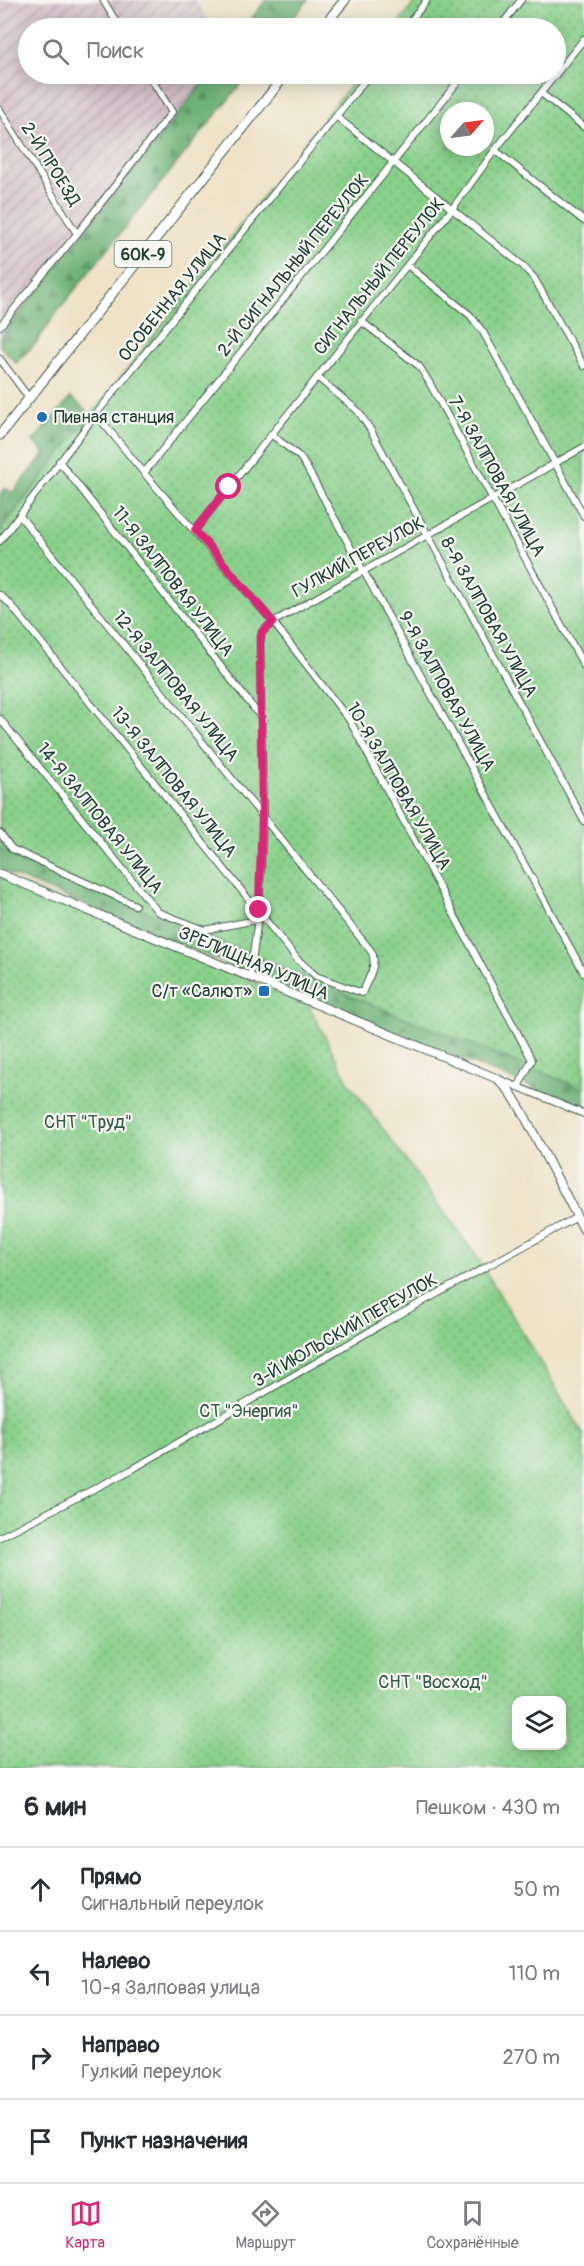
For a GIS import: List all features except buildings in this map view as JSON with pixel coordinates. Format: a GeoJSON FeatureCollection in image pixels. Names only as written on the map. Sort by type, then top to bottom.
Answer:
{"type":"FeatureCollection","features":[{"type":"Feature","properties":{"kind":"main road"},"geometry":{"type":"LineString","coordinates":[[330,18],[345,0]]}},
{"type":"Feature","properties":{"kind":"main road","name":"60К-9"},"geometry":{"type":"LineString","coordinates":[[0,435],[278,84]]}},
{"type":"Feature","properties":{"kind":"street"},"geometry":{"type":"LineString","coordinates":[[103,0],[114,18]]}},
{"type":"Feature","properties":{"kind":"street"},"geometry":{"type":"LineString","coordinates":[[413,18],[427,0]]}},
{"type":"Feature","properties":{"kind":"street"},"geometry":{"type":"LineString","coordinates":[[507,18],[521,0]]}},
{"type":"Feature","properties":{"kind":"street","name":"СИГНАЛЬНЫЙ ПЕРЕУЛОК"},"geometry":{"type":"LineString","coordinates":[[566,62],[584,39]]}},
{"type":"Feature","properties":{"kind":"street"},"geometry":{"type":"LineString","coordinates":[[0,326],[77,234],[172,112],[154,84]]}},
{"type":"Feature","properties":{"kind":"street","name":"ОСОБЕННАЯ УЛИЦА"},"geometry":{"type":"LineString","coordinates":[[0,541],[96,414],[362,84]]}},
{"type":"Feature","properties":{"kind":"street","name":"2-Й СИГНАЛЬНЫЙ ПЕРЕУЛОК"},"geometry":{"type":"LineString","coordinates":[[144,474],[456,84]]}},
{"type":"Feature","properties":{"kind":"street","name":"СИГНАЛЬНЫЙ ПЕРЕУЛОК"},"geometry":{"type":"LineString","coordinates":[[195,530],[548,84]]}},
{"type":"Feature","properties":{"kind":"street"},"geometry":{"type":"LineString","coordinates":[[541,93],[584,127]]}},
{"type":"Feature","properties":{"kind":"street","name":"2-Й ПРОЕЗД"},"geometry":{"type":"LineString","coordinates":[[0,110],[77,234]]}},
{"type":"Feature","properties":{"kind":"street"},"geometry":{"type":"LineString","coordinates":[[337,117],[522,265],[534,278],[584,366]]}},
{"type":"Feature","properties":{"kind":"street"},"geometry":{"type":"LineString","coordinates":[[495,150],[584,221]]}},
{"type":"Feature","properties":{"kind":"street"},"geometry":{"type":"LineString","coordinates":[[407,265],[470,315],[483,332],[584,516]]}},
{"type":"Feature","properties":{"kind":"street","name":"7-Я ЗАЛПОВАЯ УЛИЦА"},"geometry":{"type":"LineString","coordinates":[[361,321],[419,366],[584,666]]}},
{"type":"Feature","properties":{"kind":"street"},"geometry":{"type":"LineString","coordinates":[[0,359],[29,398]]}},
{"type":"Feature","properties":{"kind":"street","name":"8-Я ЗАЛПОВАЯ УЛИЦА"},"geometry":{"type":"LineString","coordinates":[[317,377],[358,411],[370,429],[584,821]]}},
{"type":"Feature","properties":{"kind":"street","name":"10-Я ЗАЛПОВАЯ УЛИЦА"},"geometry":{"type":"LineString","coordinates":[[96,414],[144,474],[273,622],[350,721],[532,1060],[518,1088]]}},
{"type":"Feature","properties":{"kind":"street","name":"9-Я ЗАЛПОВАЯ УЛИЦА"},"geometry":{"type":"LineString","coordinates":[[271,434],[300,457],[584,973]]}},
{"type":"Feature","properties":{"kind":"street","name":"ГУЛКИЙ ПЕРЕУЛОК"},"geometry":{"type":"LineString","coordinates":[[273,622],[584,447]]}},
{"type":"Feature","properties":{"kind":"street","name":"11-Я ЗАЛПОВАЯ УЛИЦА"},"geometry":{"type":"LineString","coordinates":[[59,461],[263,720]]}},
{"type":"Feature","properties":{"kind":"street","name":"12-Я ЗАЛПОВАЯ УЛИЦА"},"geometry":{"type":"LineString","coordinates":[[20,516],[374,956],[374,964],[362,993]]}},
{"type":"Feature","properties":{"kind":"street","name":"13-Я ЗАЛПОВАЯ УЛИЦА"},"geometry":{"type":"LineString","coordinates":[[0,596],[10,604],[297,959],[316,976],[362,993]]}},
{"type":"Feature","properties":{"kind":"street"},"geometry":{"type":"LineString","coordinates":[[250,978],[259,910],[262,818],[263,720],[260,642],[262,632],[273,622]]}},
{"type":"Feature","properties":{"kind":"street","name":"14-Я ЗАЛПОВАЯ УЛИЦА"},"geometry":{"type":"LineString","coordinates":[[0,719],[158,912],[205,930],[256,920]]}},
{"type":"Feature","properties":{"kind":"street"},"geometry":{"type":"LineString","coordinates":[[0,833],[12,849],[135,905]]}},
{"type":"Feature","properties":{"kind":"street","name":"ЗРЕЛИЩНАЯ УЛИЦА"},"geometry":{"type":"LineString","coordinates":[[0,874],[584,1114]]}},
{"type":"Feature","properties":{"kind":"street","name":"ЗРЕЛИЩНАЯ УЛИЦА"},"geometry":{"type":"LineString","coordinates":[[498,1079],[522,1110],[584,1230]]}},
{"type":"Feature","properties":{"kind":"street","name":"3-Й ИЮЛЬСКИЙ ПЕРЕУЛОК"},"geometry":{"type":"LineString","coordinates":[[0,1537],[132,1470],[384,1323],[577,1217]]}},
{"type":"Feature","properties":{"kind":"shaded area"},"geometry":{"type":"Polygon","coordinates":[[[0,0],[195,0],[207,18],[18,18],[18,84],[202,84],[0,338],[0,0]]]}},
{"type":"Feature","properties":{"kind":"green space"},"geometry":{"type":"Polygon","coordinates":[[[266,0],[308,0],[293,18],[252,18],[266,0]]]}},
{"type":"Feature","properties":{"kind":"green space"},"geometry":{"type":"Polygon","coordinates":[[[417,0],[584,0],[584,1089],[318,983],[0,849],[0,531],[351,84],[566,84],[566,18],[402,18],[417,0]]]}},
{"type":"Feature","properties":{"kind":"green space"},"geometry":{"type":"Polygon","coordinates":[[[202,84],[241,84],[60,308],[36,343],[16,363],[0,346],[0,338],[202,84]]]}},
{"type":"Feature","properties":{"kind":"green space"},"geometry":{"type":"Polygon","coordinates":[[[71,397],[91,415],[0,531],[0,494],[5,488],[11,492],[14,491],[45,454],[33,441],[71,397]]]}},
{"type":"Feature","properties":{"kind":"green space"},"geometry":{"type":"Polygon","coordinates":[[[0,849],[318,983],[584,1089],[584,1108],[308,998],[0,870],[0,849]]]}},
{"type":"Feature","properties":{"kind":"green space","name":"СТ \"Энергия\""},"geometry":{"type":"Polygon","coordinates":[[[0,876],[143,934],[309,1006],[349,1083],[477,1257],[584,1435],[584,1768],[0,1768],[0,876]]]}},
{"type":"Feature","properties":{"kind":"place","name":"Пивная станция"},"geometry":{"type":"Point","coordinates":[42,417]}},
{"type":"Feature","properties":{"kind":"place","name":"С/т «Салют»"},"geometry":{"type":"Point","coordinates":[264,991]}},
{"type":"Feature","properties":{"kind":"route"},"geometry":{"type":"LineString","coordinates":[[229,487],[195,530],[273,622],[262,632],[260,642],[263,720],[259,910]]}},
{"type":"Feature","properties":{"kind":"park label","name":"СНТ \"Труд\""},"geometry":{"type":"Point","coordinates":[88,1122]}},
{"type":"Feature","properties":{"kind":"park label","name":"СНТ \"Восход\""},"geometry":{"type":"Point","coordinates":[433,1682]}}]}
